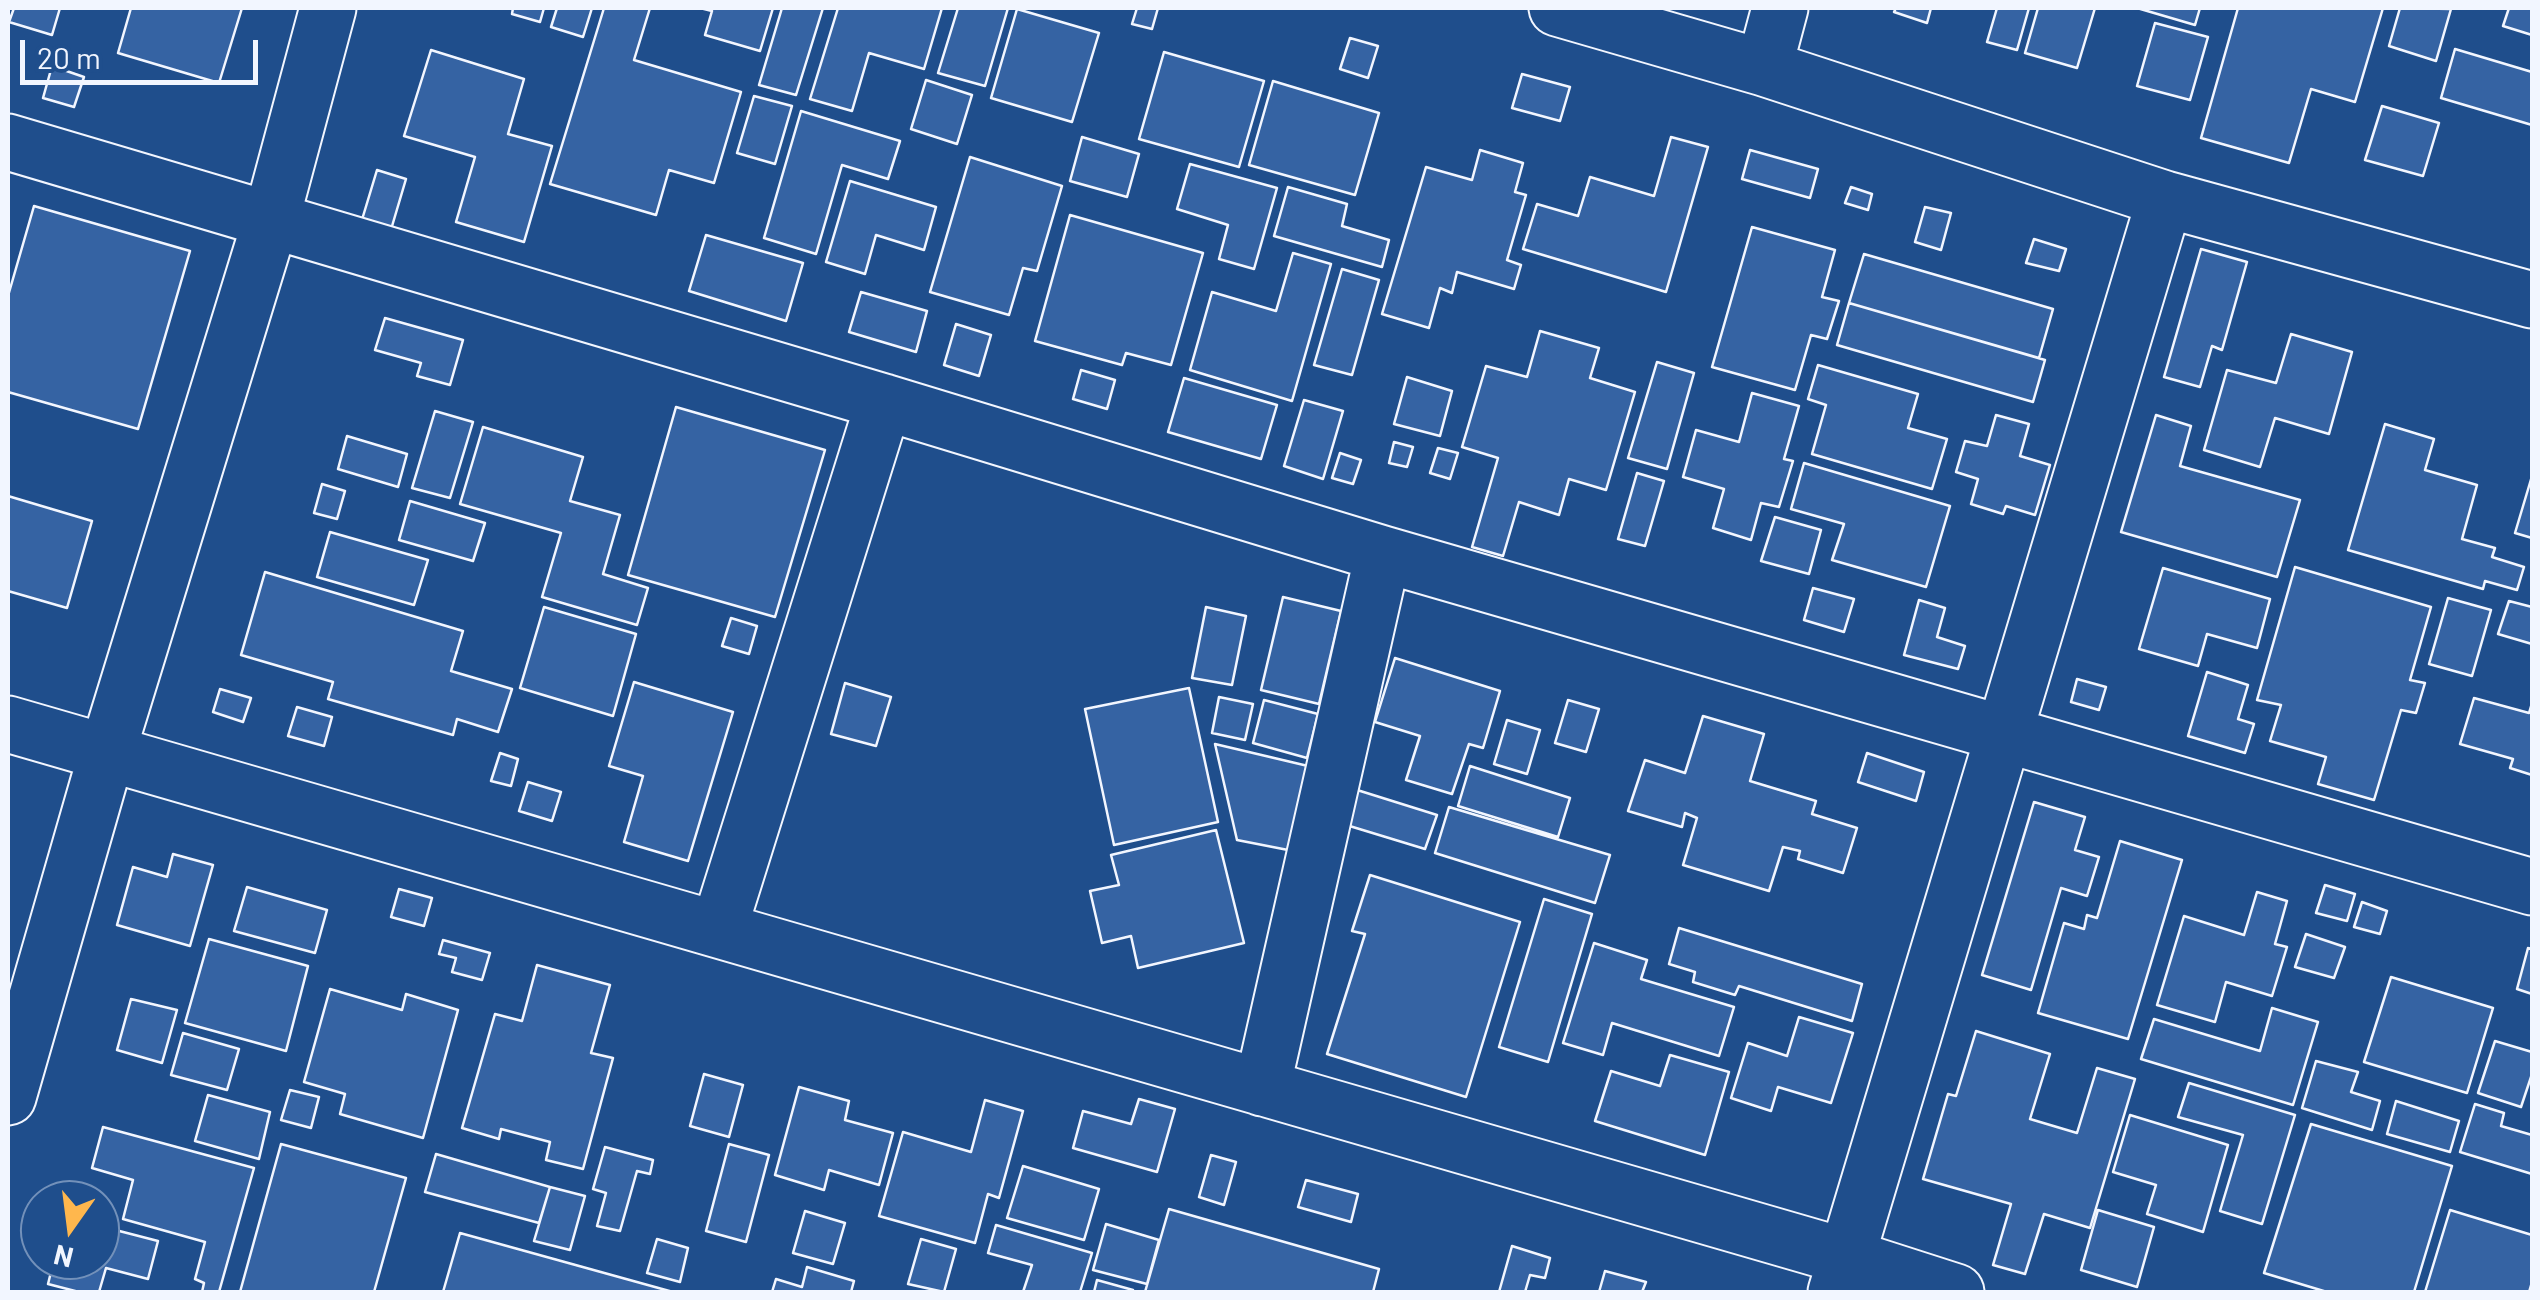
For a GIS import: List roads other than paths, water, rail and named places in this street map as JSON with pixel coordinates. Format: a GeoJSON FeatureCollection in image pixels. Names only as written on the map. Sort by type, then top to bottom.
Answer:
{"type":"FeatureCollection","features":[{"type":"Feature","properties":{"kind":"street"},"geometry":{"type":"LineString","coordinates":[[8,1097],[106,752],[270,220],[328,8]]}},
{"type":"Feature","properties":{"kind":"street"},"geometry":{"type":"LineString","coordinates":[[1557,8],[1764,68],[2165,199],[2532,300]]}},
{"type":"Feature","properties":{"kind":"street"},"geometry":{"type":"LineString","coordinates":[[1764,68],[1780,8]]}},
{"type":"Feature","properties":{"kind":"street"},"geometry":{"type":"LineString","coordinates":[[8,142],[1383,554],[2532,888]]}},
{"type":"Feature","properties":{"kind":"street"},"geometry":{"type":"LineString","coordinates":[[1842,1274],[2165,199]]}},
{"type":"Feature","properties":{"kind":"street"},"geometry":{"type":"LineString","coordinates":[[718,928],[884,402]]}},
{"type":"Feature","properties":{"kind":"street"},"geometry":{"type":"LineString","coordinates":[[1262,1088],[1383,554]]}},
{"type":"Feature","properties":{"kind":"street"},"geometry":{"type":"LineString","coordinates":[[8,724],[1262,1088],[1842,1274],[1956,1292]]}}]}
